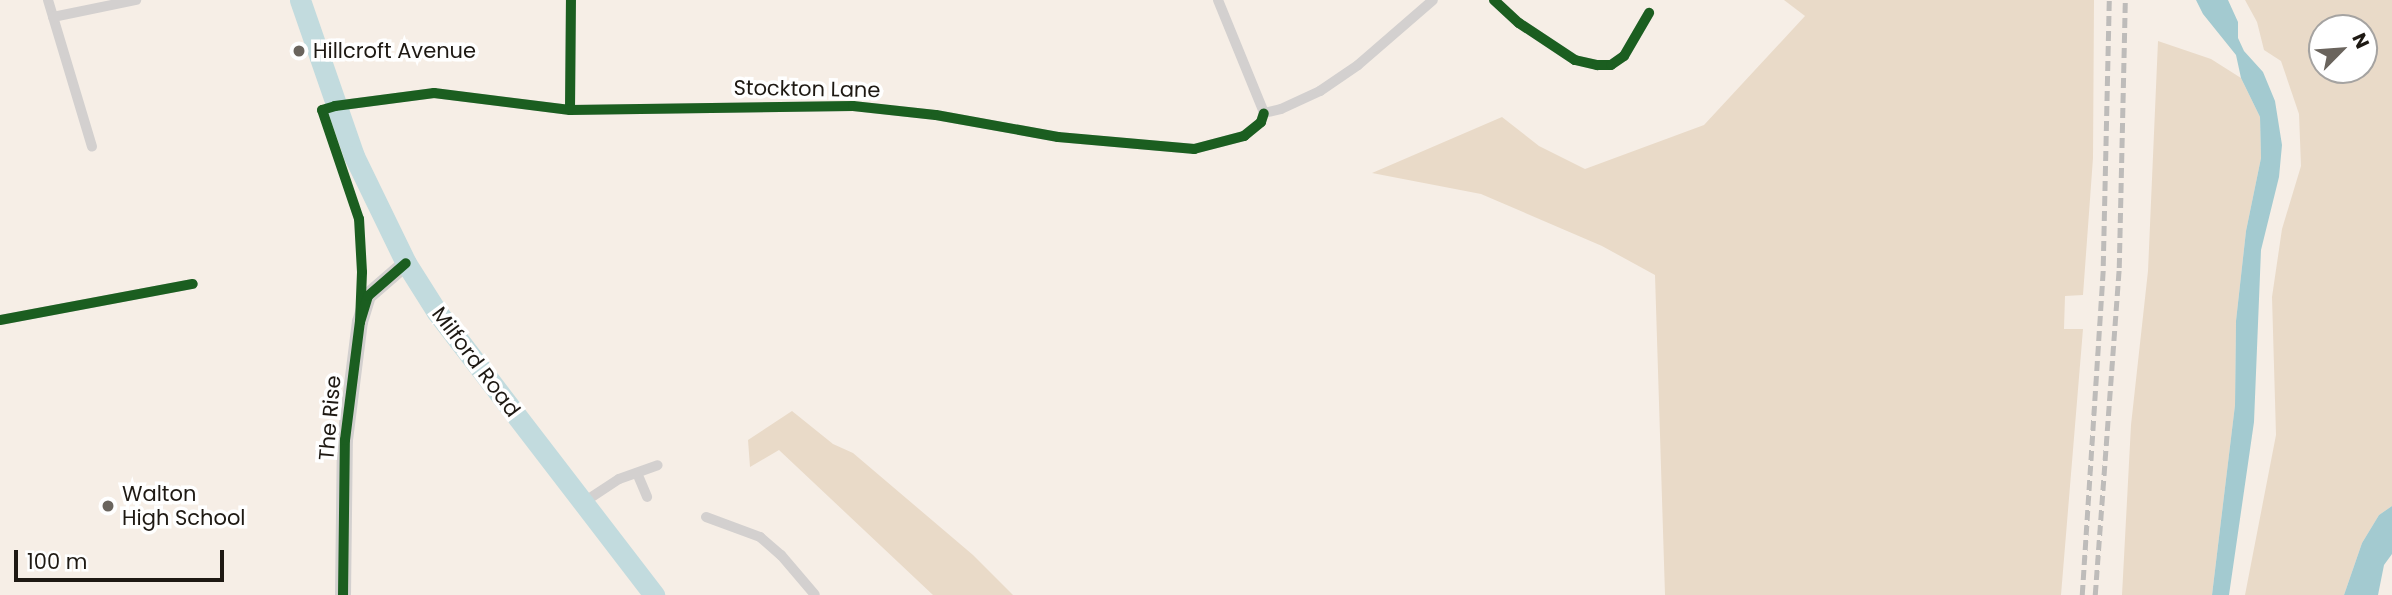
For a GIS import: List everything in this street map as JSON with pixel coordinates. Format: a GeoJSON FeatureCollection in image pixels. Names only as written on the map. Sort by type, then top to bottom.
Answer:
{"type":"FeatureCollection","features":[{"type":"Feature","properties":{"kind":"highway","name":"Milford Road"},"geometry":{"type":"LineString","coordinates":[[300,0],[335,106],[359,166],[406,263],[437,313],[654,595]]}},
{"type":"Feature","properties":{"kind":"street"},"geometry":{"type":"LineString","coordinates":[[48,0],[92,147]]}},
{"type":"Feature","properties":{"kind":"street"},"geometry":{"type":"LineString","coordinates":[[53,17],[136,0]]}},
{"type":"Feature","properties":{"kind":"street"},"geometry":{"type":"LineString","coordinates":[[570,110],[571,0]]}},
{"type":"Feature","properties":{"kind":"street"},"geometry":{"type":"LineString","coordinates":[[1218,0],[1264,113],[1281,110],[1320,91],[1358,65],[1433,0]]}},
{"type":"Feature","properties":{"kind":"street"},"geometry":{"type":"LineString","coordinates":[[1494,0],[1519,23],[1575,60],[1611,65],[1624,56],[1649,12]]}},
{"type":"Feature","properties":{"kind":"street","name":"Stockton Lane"},"geometry":{"type":"LineString","coordinates":[[335,106],[434,93],[570,110],[853,106],[936,115],[1058,137],[1194,149],[1244,136],[1261,122],[1264,113]]}},
{"type":"Feature","properties":{"kind":"street","name":"The Rise"},"geometry":{"type":"LineString","coordinates":[[343,595],[345,440],[360,322],[368,296],[406,263]]}},
{"type":"Feature","properties":{"kind":"street"},"geometry":{"type":"LineString","coordinates":[[0,320],[193,284]]}},
{"type":"Feature","properties":{"kind":"street"},"geometry":{"type":"LineString","coordinates":[[584,502],[605,486],[658,465]]}},
{"type":"Feature","properties":{"kind":"street"},"geometry":{"type":"LineString","coordinates":[[637,472],[647,498]]}},
{"type":"Feature","properties":{"kind":"street"},"geometry":{"type":"LineString","coordinates":[[721,523],[725,510]]}},
{"type":"Feature","properties":{"kind":"street"},"geometry":{"type":"LineString","coordinates":[[706,517],[760,537],[781,555],[815,595]]}},
{"type":"Feature","properties":{"kind":"shaded area"},"geometry":{"type":"Polygon","coordinates":[[[1784,0],[2094,0],[2093,158],[2083,295],[2065,296],[2064,329],[2083,329],[2061,595],[1665,595],[1655,275],[1602,246],[1481,194],[1372,173],[1502,117],[1539,146],[1585,169],[1704,125],[1805,16],[1784,0]]]}},
{"type":"Feature","properties":{"kind":"shaded area"},"geometry":{"type":"Polygon","coordinates":[[[2245,0],[2392,0],[2392,506],[2379,515],[2362,543],[2344,595],[2245,595],[2276,435],[2272,297],[2282,229],[2301,166],[2299,114],[2281,61],[2264,50],[2257,22],[2245,0]]]}},
{"type":"Feature","properties":{"kind":"shaded area"},"geometry":{"type":"Polygon","coordinates":[[[2158,41],[2211,59],[2241,78],[2260,117],[2261,158],[2246,231],[2236,321],[2235,405],[2212,595],[2122,595],[2131,425],[2148,271],[2158,41]]]}},
{"type":"Feature","properties":{"kind":"shaded area"},"geometry":{"type":"Polygon","coordinates":[[[792,411],[833,444],[853,453],[973,555],[1013,595],[933,595],[779,450],[750,467],[748,440],[792,411]]]}},
{"type":"Feature","properties":{"kind":"water"},"geometry":{"type":"Polygon","coordinates":[[[2196,0],[2228,0],[2238,22],[2238,38],[2244,51],[2263,72],[2275,101],[2282,145],[2279,177],[2261,250],[2254,422],[2229,595],[2212,595],[2235,405],[2236,321],[2246,231],[2261,158],[2260,117],[2241,78],[2236,55],[2203,14],[2196,0]]]}},
{"type":"Feature","properties":{"kind":"water"},"geometry":{"type":"Polygon","coordinates":[[[2392,506],[2392,554],[2384,565],[2378,595],[2344,595],[2362,543],[2379,515],[2392,506]]]}},
{"type":"Feature","properties":{"kind":"railway"},"geometry":{"type":"LineString","coordinates":[[2082,595],[2103,266],[2109,0]]}},
{"type":"Feature","properties":{"kind":"railway"},"geometry":{"type":"LineString","coordinates":[[2095,595],[2119,268],[2125,0]]}},
{"type":"Feature","properties":{"kind":"cycle path"},"geometry":{"type":"LineString","coordinates":[[570,110],[571,0]]}},
{"type":"Feature","properties":{"kind":"cycle path"},"geometry":{"type":"LineString","coordinates":[[1494,0],[1519,23],[1575,60],[1597,65],[1611,65],[1624,56],[1649,13]]}},
{"type":"Feature","properties":{"kind":"cycle path"},"geometry":{"type":"LineString","coordinates":[[360,322],[362,272],[359,219],[322,110],[335,106],[434,93],[570,110],[853,106],[936,115],[1058,137],[1194,149],[1244,136],[1261,122],[1264,113]]}},
{"type":"Feature","properties":{"kind":"cycle path"},"geometry":{"type":"LineString","coordinates":[[343,595],[345,440],[360,322],[368,296],[406,263]]}},
{"type":"Feature","properties":{"kind":"cycle path"},"geometry":{"type":"LineString","coordinates":[[0,320],[193,284]]}},
{"type":"Feature","properties":{"kind":"place","name":"Hillcroft Avenue"},"geometry":{"type":"Point","coordinates":[299,51]}},
{"type":"Feature","properties":{"kind":"place","name":"Walton High School"},"geometry":{"type":"Point","coordinates":[108,506]}}]}
